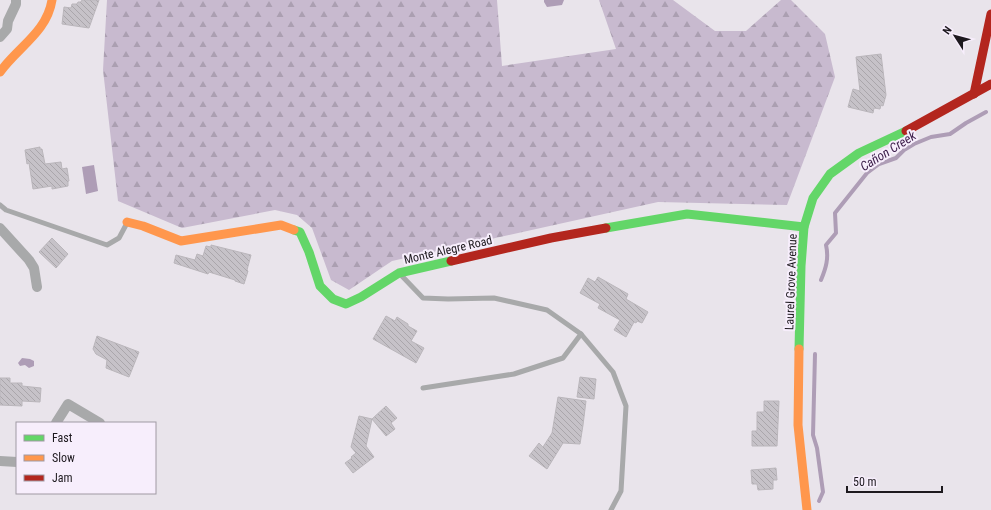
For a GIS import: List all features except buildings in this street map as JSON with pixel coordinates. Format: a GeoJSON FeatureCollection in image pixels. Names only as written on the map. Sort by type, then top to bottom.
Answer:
{"type":"FeatureCollection","features":[{"type":"Feature","properties":{"kind":"street"},"geometry":{"type":"LineString","coordinates":[[0,38],[8,29],[8,21],[16,4],[16,0]]}},
{"type":"Feature","properties":{"kind":"street"},"geometry":{"type":"LineString","coordinates":[[0,72],[13,55],[43,26],[51,10],[52,0]]}},
{"type":"Feature","properties":{"kind":"street"},"geometry":{"type":"LineString","coordinates":[[974,94],[991,14]]}},
{"type":"Feature","properties":{"kind":"street","name":"Laurel Grove Avenue"},"geometry":{"type":"LineString","coordinates":[[806,510],[798,425],[801,266],[804,227],[814,198],[830,174],[859,152],[909,130],[991,84]]}},
{"type":"Feature","properties":{"kind":"street","name":"Monte Alegre Road"},"geometry":{"type":"LineString","coordinates":[[127,222],[143,226],[181,241],[281,224],[300,232],[309,252],[320,286],[333,299],[346,304],[361,297],[399,273],[551,238],[687,214],[804,227]]}},
{"type":"Feature","properties":{"kind":"street"},"geometry":{"type":"LineString","coordinates":[[0,228],[34,268],[37,287]]}},
{"type":"Feature","properties":{"kind":"street"},"geometry":{"type":"LineString","coordinates":[[57,422],[68,404],[98,422]]}},
{"type":"Feature","properties":{"kind":"street"},"geometry":{"type":"LineString","coordinates":[[0,461],[16,462]]}},
{"type":"Feature","properties":{"kind":"lane"},"geometry":{"type":"LineString","coordinates":[[0,205],[6,210],[107,246],[119,238],[127,222]]}},
{"type":"Feature","properties":{"kind":"lane"},"geometry":{"type":"LineString","coordinates":[[399,273],[422,298],[448,300],[494,298],[547,310],[581,334],[613,372],[626,406],[621,491],[611,510]]}},
{"type":"Feature","properties":{"kind":"lane"},"geometry":{"type":"LineString","coordinates":[[423,388],[514,374],[563,358],[581,334]]}},
{"type":"Feature","properties":{"kind":"green space"},"geometry":{"type":"Polygon","coordinates":[[[107,0],[497,0],[502,66],[616,49],[599,0],[673,0],[715,31],[746,31],[781,0],[791,0],[825,34],[835,77],[787,205],[658,202],[392,261],[349,290],[331,280],[312,228],[297,215],[275,210],[182,228],[118,201],[103,70],[107,0]]]}},
{"type":"Feature","properties":{"kind":"shaded area"},"geometry":{"type":"Polygon","coordinates":[[[544,0],[564,0],[562,5],[547,7],[544,0]]]}},
{"type":"Feature","properties":{"kind":"shaded area"},"geometry":{"type":"Polygon","coordinates":[[[94,165],[98,191],[86,194],[82,167],[94,165]]]}},
{"type":"Feature","properties":{"kind":"shaded area"},"geometry":{"type":"Polygon","coordinates":[[[22,358],[34,361],[34,366],[29,368],[25,365],[20,366],[18,363],[22,358]]]}},
{"type":"Feature","properties":{"kind":"waterway","name":"Cañon Creek"},"geometry":{"type":"LineString","coordinates":[[821,280],[826,263],[826,245],[836,233],[835,213],[867,173],[879,164],[896,158],[904,150],[914,144],[931,137],[950,134],[986,112]]}},
{"type":"Feature","properties":{"kind":"waterway","name":"Cañon Creek"},"geometry":{"type":"LineString","coordinates":[[815,354],[813,435],[817,448],[823,492],[819,501]]}},
{"type":"Feature","properties":{"kind":"traffic: fast"},"geometry":{"type":"LineString","coordinates":[[799,349],[801,266],[804,227],[813,198],[830,174],[859,153],[906,131]]}},
{"type":"Feature","properties":{"kind":"traffic: fast"},"geometry":{"type":"LineString","coordinates":[[606,228],[687,214],[804,227]]}},
{"type":"Feature","properties":{"kind":"traffic: fast"},"geometry":{"type":"LineString","coordinates":[[294,230],[300,232],[309,252],[320,286],[333,299],[346,304],[361,297],[399,273],[451,261]]}},
{"type":"Feature","properties":{"kind":"traffic: slow"},"geometry":{"type":"LineString","coordinates":[[0,72],[38,30],[49,11],[52,0]]}},
{"type":"Feature","properties":{"kind":"traffic: slow"},"geometry":{"type":"LineString","coordinates":[[127,222],[143,226],[181,241],[281,225],[294,230]]}},
{"type":"Feature","properties":{"kind":"traffic: slow"},"geometry":{"type":"LineString","coordinates":[[799,349],[798,425],[807,510]]}},
{"type":"Feature","properties":{"kind":"traffic: jam"},"geometry":{"type":"LineString","coordinates":[[974,94],[991,14]]}},
{"type":"Feature","properties":{"kind":"traffic: jam"},"geometry":{"type":"LineString","coordinates":[[906,131],[991,84]]}},
{"type":"Feature","properties":{"kind":"traffic: jam"},"geometry":{"type":"LineString","coordinates":[[451,261],[551,238],[606,228]]}}]}
